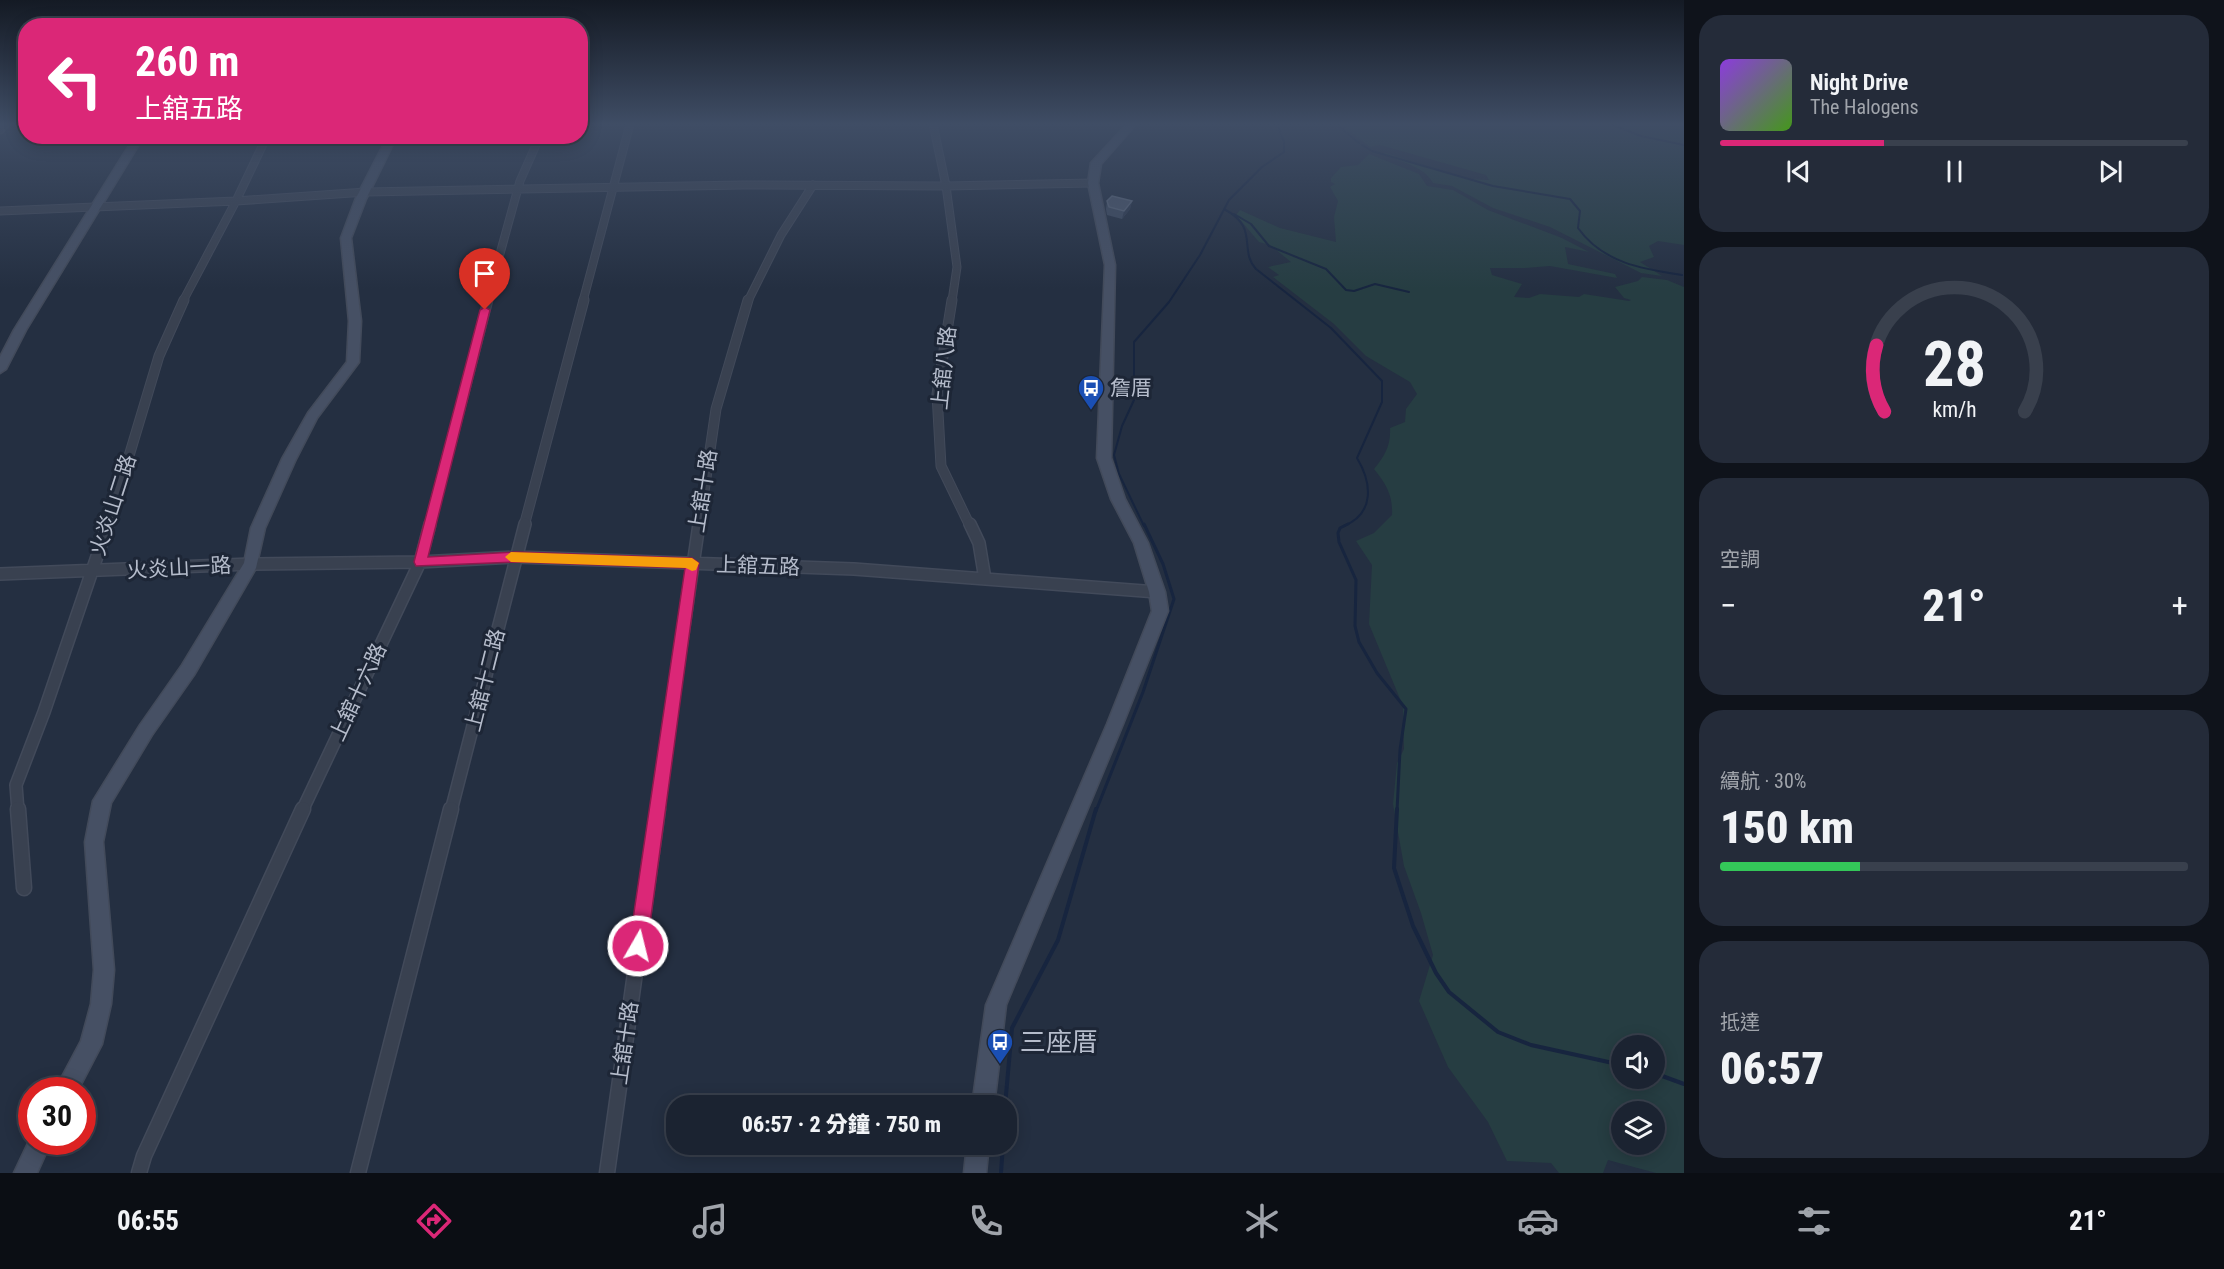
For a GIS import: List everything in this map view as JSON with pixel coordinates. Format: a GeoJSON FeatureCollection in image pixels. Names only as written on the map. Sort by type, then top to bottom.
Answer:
{"type":"FeatureCollection","features":[{"type":"Feature","properties":{"kind":"street"},"geometry":{"type":"LineString","coordinates":[[0,369],[20,330],[114,179]]}},
{"type":"Feature","properties":{"kind":"street","name":"火炎山二路"},"geometry":{"type":"LineString","coordinates":[[24,888],[16,785],[44,712],[113,510],[159,356],[175,316],[247,179]]}},
{"type":"Feature","properties":{"kind":"street"},"geometry":{"type":"LineString","coordinates":[[73,1077],[91,1044],[101,1004],[104,970],[94,843],[102,801],[146,730],[188,670],[250,564],[258,528],[290,459],[312,416],[344,377],[353,362],[355,321],[346,238],[361,198],[372,179]]}},
{"type":"Feature","properties":{"kind":"street","name":"上舘十六路"},"geometry":{"type":"LineString","coordinates":[[139,1173],[144,1156],[340,729],[420,562],[522,179]]}},
{"type":"Feature","properties":{"kind":"street","name":"上舘十二路"},"geometry":{"type":"LineString","coordinates":[[358,1173],[516,557],[617,179]]}},
{"type":"Feature","properties":{"kind":"street","name":"上舘八路"},"geometry":{"type":"LineString","coordinates":[[944,179],[957,267],[936,394],[941,466],[979,543],[985,579]]}},
{"type":"Feature","properties":{"kind":"street"},"geometry":{"type":"LineString","coordinates":[[984,1095],[996,1005],[1115,724],[1160,611],[1157,592],[1141,543],[1118,499],[1104,458],[1110,265],[1094,179]]}},
{"type":"Feature","properties":{"kind":"street"},"geometry":{"type":"LineString","coordinates":[[0,211],[237,201],[366,192],[615,187],[1093,183]]}},
{"type":"Feature","properties":{"kind":"street","name":"上舘十路"},"geometry":{"type":"LineString","coordinates":[[607,1173],[692,563],[716,409],[750,294],[781,235],[813,185]]}},
{"type":"Feature","properties":{"kind":"street","name":"上舘五路"},"geometry":{"type":"LineString","coordinates":[[250,564],[420,562],[516,557],[854,569],[1157,592]]}},
{"type":"Feature","properties":{"kind":"street","name":"火炎山一路"},"geometry":{"type":"LineString","coordinates":[[0,574],[250,564]]}},
{"type":"Feature","properties":{"kind":"street"},"geometry":{"type":"LineString","coordinates":[[25,1173],[34,1155]]}},
{"type":"Feature","properties":{"kind":"street"},"geometry":{"type":"LineString","coordinates":[[975,1173],[977,1155]]}},
{"type":"Feature","properties":{"kind":"green space"},"geometry":{"type":"Polygon","coordinates":[[[1331,179],[1422,179],[1427,186],[1453,190],[1488,210],[1562,238],[1589,252],[1565,247],[1568,264],[1615,274],[1617,278],[1550,266],[1490,268],[1492,275],[1522,284],[1514,297],[1529,298],[1540,294],[1579,297],[1584,294],[1629,301],[1631,300],[1624,298],[1615,287],[1638,281],[1642,277],[1667,280],[1684,287],[1684,1173],[1656,1173],[1608,1160],[1603,1173],[1559,1173],[1551,1163],[1507,1161],[1488,1122],[1448,1067],[1419,1001],[1433,955],[1404,866],[1393,804],[1397,763],[1404,749],[1403,706],[1369,624],[1372,565],[1356,541],[1374,533],[1392,515],[1388,490],[1374,469],[1386,450],[1390,428],[1405,422],[1406,409],[1417,394],[1410,382],[1366,356],[1334,324],[1273,277],[1279,275],[1268,267],[1291,262],[1270,245],[1259,242],[1236,215],[1240,210],[1280,228],[1336,242],[1334,217],[1338,201],[1330,187],[1335,184],[1331,182],[1331,179]]]}},
{"type":"Feature","properties":{"kind":"green space"},"geometry":{"type":"Polygon","coordinates":[[[1430,179],[1684,179],[1684,245],[1658,241],[1649,246],[1654,257],[1640,262],[1662,276],[1641,273],[1550,227],[1493,208],[1452,186],[1433,183],[1430,179]]]}},
{"type":"Feature","properties":{"kind":"building"},"geometry":{"type":"Polygon","coordinates":[[[1112,196],[1132,201],[1124,211],[1109,207],[1107,201],[1112,196]]]}},
{"type":"Feature","properties":{"kind":"waterway"},"geometry":{"type":"LineString","coordinates":[[1224,209],[1229,200],[1250,179]]}},
{"type":"Feature","properties":{"kind":"waterway"},"geometry":{"type":"LineString","coordinates":[[1468,179],[1493,186],[1570,199],[1580,211],[1578,228],[1599,249],[1611,257],[1638,267],[1682,275]]}},
{"type":"Feature","properties":{"kind":"waterway"},"geometry":{"type":"LineString","coordinates":[[1144,526],[1119,474],[1114,455],[1122,426],[1134,400],[1134,342],[1169,302],[1200,255],[1224,209]]}},
{"type":"Feature","properties":{"kind":"waterway"},"geometry":{"type":"LineString","coordinates":[[1224,209],[1242,224],[1247,239],[1248,254],[1256,269],[1331,328],[1382,381],[1382,402],[1357,458],[1368,487],[1366,505],[1354,520],[1344,526]]}},
{"type":"Feature","properties":{"kind":"waterway"},"geometry":{"type":"LineString","coordinates":[[1234,214],[1251,224],[1269,246],[1326,269],[1346,290],[1354,291],[1375,284],[1409,292]]}},
{"type":"Feature","properties":{"kind":"waterway"},"geometry":{"type":"LineString","coordinates":[[1096,811],[1143,692],[1174,599],[1163,564],[1144,524]]}},
{"type":"Feature","properties":{"kind":"waterway"},"geometry":{"type":"LineString","coordinates":[[1344,526],[1348,524]]}},
{"type":"Feature","properties":{"kind":"waterway"},"geometry":{"type":"LineString","coordinates":[[1344,526],[1338,533],[1339,542],[1356,580],[1355,626],[1359,642],[1377,673],[1406,709],[1400,750],[1397,811]]}},
{"type":"Feature","properties":{"kind":"waterway"},"geometry":{"type":"LineString","coordinates":[[1006,1095],[1012,1028],[1058,940],[1096,809]]}},
{"type":"Feature","properties":{"kind":"waterway"},"geometry":{"type":"LineString","coordinates":[[1397,809],[1394,868],[1413,926],[1436,973],[1449,992],[1498,1032],[1531,1045],[1611,1063]]}},
{"type":"Feature","properties":{"kind":"waterway"},"geometry":{"type":"LineString","coordinates":[[1665,1077],[1684,1084]]}},
{"type":"Feature","properties":{"kind":"waterway"},"geometry":{"type":"LineString","coordinates":[[1001,1173],[1002,1155]]}},
{"type":"Feature","properties":{"kind":"slow traffic"},"geometry":{"type":"LineString","coordinates":[[511,557],[692,563],[692,566]]}},
{"type":"Feature","properties":{"kind":"place","name":"詹厝"},"geometry":{"type":"Point","coordinates":[1091,411]}},
{"type":"Feature","properties":{"kind":"place","name":"三座厝"},"geometry":{"type":"Point","coordinates":[1000,1065]}},
{"type":"Feature","properties":{"kind":"route"},"geometry":{"type":"LineString","coordinates":[[485,310],[420,562],[516,557],[692,563],[638,946]]}}]}
